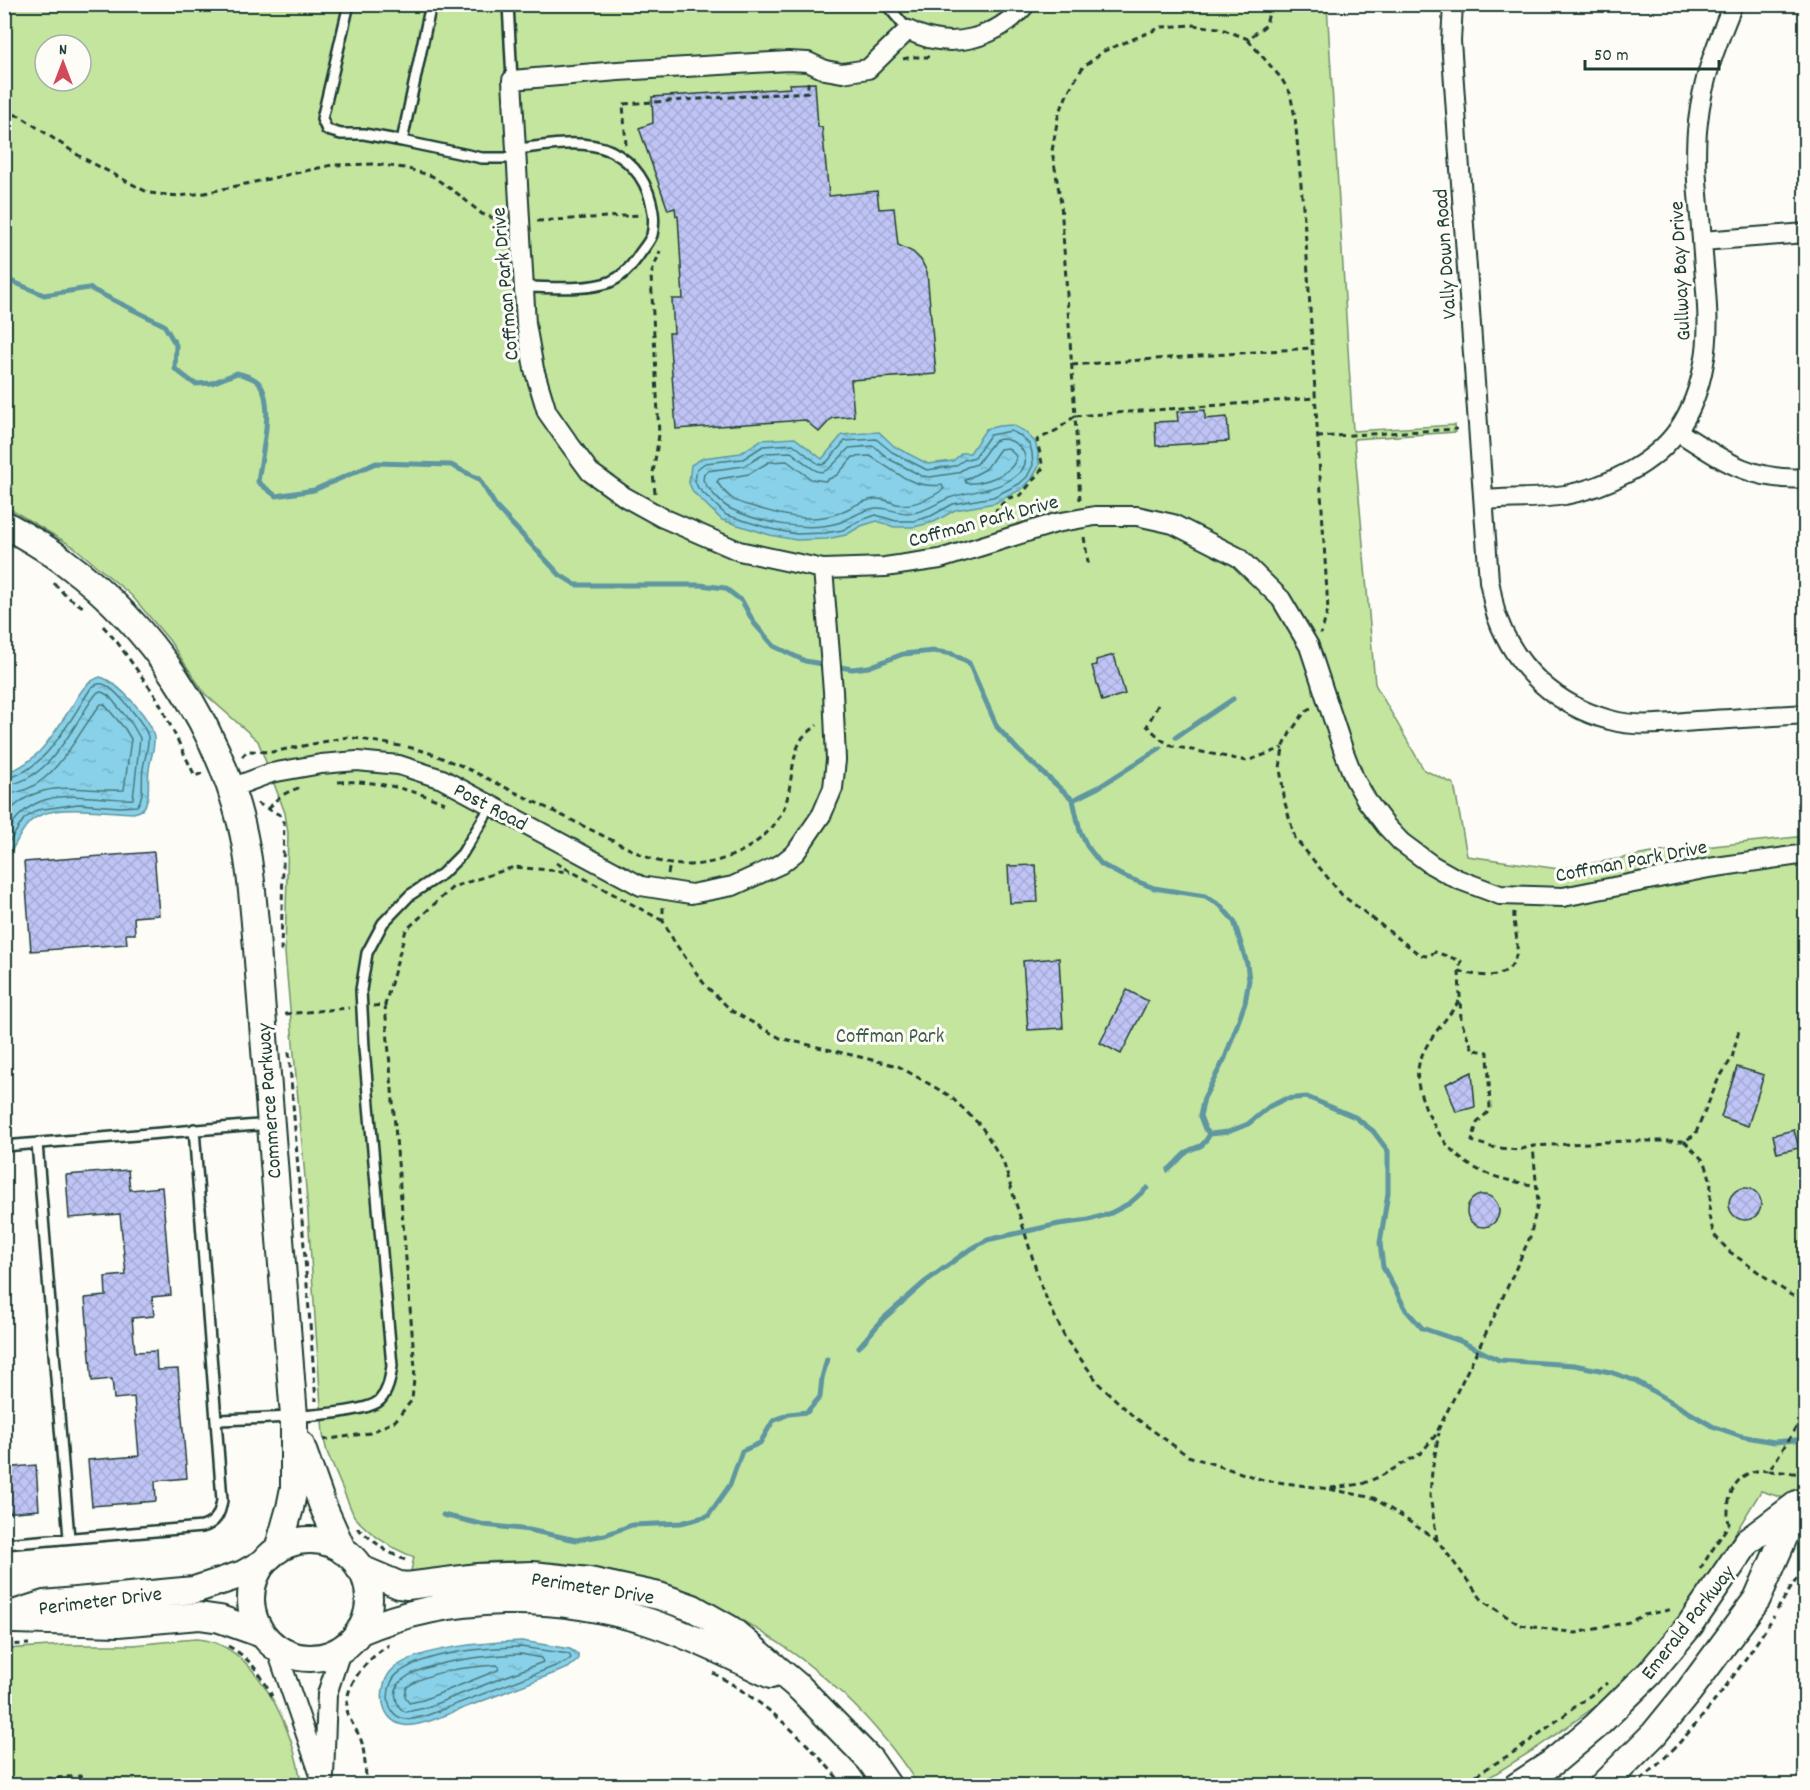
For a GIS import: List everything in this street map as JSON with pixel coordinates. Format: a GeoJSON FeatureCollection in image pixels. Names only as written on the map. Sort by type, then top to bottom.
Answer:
{"type":"FeatureCollection","features":[{"type":"Feature","properties":{"kind":"main road"},"geometry":{"type":"LineString","coordinates":[[4,524],[65,561],[103,592],[138,628],[168,666],[197,713],[231,788]]}},
{"type":"Feature","properties":{"kind":"main road","name":"Commerce Parkway"},"geometry":{"type":"LineString","coordinates":[[231,788],[250,868],[270,1124],[306,1415],[304,1457],[351,1559]]}},
{"type":"Feature","properties":{"kind":"main road","name":"Commerce Parkway"},"geometry":{"type":"LineString","coordinates":[[271,1556],[291,1508],[306,1415]]}},
{"type":"Feature","properties":{"kind":"main road","name":"Emerald Parkway"},"geometry":{"type":"LineString","coordinates":[[1517,1785],[1552,1763],[1596,1726],[1650,1673],[1690,1625],[1747,1542],[1803,1499]]}},
{"type":"Feature","properties":{"kind":"main road","name":"Emerald Parkway"},"geometry":{"type":"LineString","coordinates":[[1602,1785],[1654,1734],[1689,1691],[1756,1599],[1803,1499]]}},
{"type":"Feature","properties":{"kind":"main road"},"geometry":{"type":"LineString","coordinates":[[317,1541],[330,1544],[351,1559],[366,1581],[369,1599],[366,1618],[350,1640],[324,1657],[310,1658],[297,1657],[269,1641],[255,1620],[251,1598],[256,1575],[271,1556],[290,1544],[317,1541]]}},
{"type":"Feature","properties":{"kind":"main road","name":"Perimeter Drive"},"geometry":{"type":"LineString","coordinates":[[4,1619],[44,1604],[194,1590],[243,1574],[271,1556]]}},
{"type":"Feature","properties":{"kind":"main road","name":"Perimeter Drive"},"geometry":{"type":"LineString","coordinates":[[351,1559],[399,1585],[407,1586],[478,1577],[532,1575],[589,1581],[659,1596],[693,1608],[730,1629],[801,1689],[870,1760],[888,1785]]}},
{"type":"Feature","properties":{"kind":"main road","name":"Perimeter Drive"},"geometry":{"type":"LineString","coordinates":[[350,1640],[399,1617],[431,1609],[506,1600],[574,1605],[651,1623],[743,1661],[801,1689]]}},
{"type":"Feature","properties":{"kind":"main road","name":"Perimeter Drive"},"geometry":{"type":"LineString","coordinates":[[4,1619],[118,1623],[199,1616],[220,1619],[269,1641]]}},
{"type":"Feature","properties":{"kind":"street"},"geometry":{"type":"LineString","coordinates":[[513,80],[788,61],[808,62],[825,70],[842,73],[867,69],[908,30],[922,37],[949,40],[977,38],[996,30],[1014,18],[1026,4]]}},
{"type":"Feature","properties":{"kind":"street","name":"Vally Down Road"},"geometry":{"type":"LineString","coordinates":[[1453,4],[1451,41],[1489,581],[1496,615],[1506,639],[1523,665],[1550,692],[1583,710],[1611,720],[1660,724],[1806,714]]}},
{"type":"Feature","properties":{"kind":"street","name":"Gullway Bay Drive"},"geometry":{"type":"LineString","coordinates":[[1484,500],[1564,495],[1597,487],[1625,474],[1653,455],[1677,431],[1695,398],[1705,362],[1707,331],[1696,156],[1697,123],[1710,60],[1732,4]]}},
{"type":"Feature","properties":{"kind":"street","name":"Coffman Park Drive"},"geometry":{"type":"LineString","coordinates":[[513,80],[526,324],[534,369],[547,412],[591,471],[625,497],[663,518],[739,551],[823,569],[885,567],[940,560],[1056,523],[1095,516],[1137,516],[1173,524],[1238,557],[1281,599],[1309,646],[1354,778],[1366,801],[1401,842],[1432,866],[1500,895],[1563,897],[1709,868],[1806,854]]}},
{"type":"Feature","properties":{"kind":"street"},"geometry":{"type":"LineString","coordinates":[[1702,241],[1806,232]]}},
{"type":"Feature","properties":{"kind":"street"},"geometry":{"type":"LineString","coordinates":[[1677,431],[1728,464],[1775,478],[1806,478]]}},
{"type":"Feature","properties":{"kind":"street","name":"Post Road"},"geometry":{"type":"LineString","coordinates":[[231,788],[287,770],[321,764],[357,761],[399,765],[441,779],[641,886],[692,894],[733,886],[781,864],[796,852],[822,814],[833,788],[836,760],[833,691],[823,569]]}},
{"type":"Feature","properties":{"kind":"street"},"geometry":{"type":"LineString","coordinates":[[323,1785],[327,1694],[350,1640]]}},
{"type":"Feature","properties":{"kind":"street"},"geometry":{"type":"LineString","coordinates":[[269,1641],[323,1785]]}},
{"type":"Feature","properties":{"kind":"lane"},"geometry":{"type":"LineString","coordinates":[[349,4],[322,119],[327,130],[340,134],[364,134],[482,158],[565,145],[593,145],[627,162],[643,178],[650,194],[654,226],[651,237],[622,275],[612,281],[596,285],[524,287]]}},
{"type":"Feature","properties":{"kind":"lane"},"geometry":{"type":"LineString","coordinates":[[508,4],[513,80]]}},
{"type":"Feature","properties":{"kind":"lane"},"geometry":{"type":"LineString","coordinates":[[886,4],[908,30]]}},
{"type":"Feature","properties":{"kind":"lane"},"geometry":{"type":"LineString","coordinates":[[402,141],[429,5]]}},
{"type":"Feature","properties":{"kind":"lane"},"geometry":{"type":"LineString","coordinates":[[216,1420],[306,1415],[367,1408],[379,1402],[389,1386],[392,1366],[361,990],[367,953],[383,923],[410,895],[442,874],[462,854],[491,806]]}},
{"type":"Feature","properties":{"kind":"lane"},"geometry":{"type":"LineString","coordinates":[[4,1146],[270,1124]]}},
{"type":"Feature","properties":{"kind":"lane"},"geometry":{"type":"LineString","coordinates":[[4,1544],[202,1527],[214,1521],[221,1510],[194,1129]]}},
{"type":"Feature","properties":{"kind":"lane"},"geometry":{"type":"LineString","coordinates":[[37,1143],[69,1538]]}},
{"type":"Feature","properties":{"kind":"path"},"geometry":{"type":"LineString","coordinates":[[1248,39],[1266,25],[1271,4]]}},
{"type":"Feature","properties":{"kind":"path"},"geometry":{"type":"LineString","coordinates":[[1089,568],[1082,518],[1061,203],[1052,151],[1058,117],[1068,92],[1083,67],[1104,51],[1162,27],[1192,25],[1219,28],[1248,39],[1281,78],[1290,93],[1295,117],[1306,241],[1328,610],[1320,639],[1317,632]]}},
{"type":"Feature","properties":{"kind":"path"},"geometry":{"type":"LineString","coordinates":[[899,60],[913,57],[934,58]]}},
{"type":"Feature","properties":{"kind":"path"},"geometry":{"type":"LineString","coordinates":[[631,149],[625,144],[623,104],[808,92],[808,78],[817,82]]}},
{"type":"Feature","properties":{"kind":"path"},"geometry":{"type":"LineString","coordinates":[[4,112],[20,116],[81,157],[149,193],[179,196],[206,193],[332,165],[373,164],[405,168],[432,176],[482,214],[500,222],[653,215]]}},
{"type":"Feature","properties":{"kind":"path"},"geometry":{"type":"LineString","coordinates":[[661,243],[651,275],[659,435],[653,473],[655,494],[663,498]]}},
{"type":"Feature","properties":{"kind":"path"},"geometry":{"type":"LineString","coordinates":[[1072,365],[1311,348]]}},
{"type":"Feature","properties":{"kind":"path"},"geometry":{"type":"LineString","coordinates":[[998,525],[995,515],[997,508],[1009,498],[1021,495],[1043,468],[1037,440],[1057,430],[1075,416],[1315,398]]}},
{"type":"Feature","properties":{"kind":"path"},"geometry":{"type":"LineString","coordinates":[[1317,437],[1458,429]]}},
{"type":"Feature","properties":{"kind":"path"},"geometry":{"type":"LineString","coordinates":[[990,528],[1008,522]]}},
{"type":"Feature","properties":{"kind":"path"},"geometry":{"type":"LineString","coordinates":[[50,579],[66,596],[89,611]]}},
{"type":"Feature","properties":{"kind":"path"},"geometry":{"type":"LineString","coordinates":[[96,619],[117,642],[157,698],[195,776],[204,772]]}},
{"type":"Feature","properties":{"kind":"path"},"geometry":{"type":"LineString","coordinates":[[1328,702],[1304,713],[1283,748],[1280,768],[1285,803],[1295,838],[1342,895],[1420,955],[1428,956],[1436,952],[1461,961],[1459,971],[1461,1021],[1473,1050],[1488,1052],[1490,1110],[1477,1123],[1472,1141],[1491,1148],[1518,1150],[1533,1146],[1623,1141],[1684,1141],[1695,1135],[1718,1080],[1732,1058],[1739,1030]]}},
{"type":"Feature","properties":{"kind":"path"},"geometry":{"type":"LineString","coordinates":[[1158,705],[1147,726],[1172,746],[1247,761],[1283,748]]}},
{"type":"Feature","properties":{"kind":"path"},"geometry":{"type":"LineString","coordinates":[[242,757],[247,751],[272,752],[348,738],[388,742],[426,752],[462,766],[644,856],[670,864],[697,864],[716,862],[750,847],[777,820],[784,807],[798,748],[804,736],[820,723]]}},
{"type":"Feature","properties":{"kind":"path"},"geometry":{"type":"LineString","coordinates":[[258,803],[280,815],[284,823],[280,953]]}},
{"type":"Feature","properties":{"kind":"path"},"geometry":{"type":"LineString","coordinates":[[285,1014],[385,1005],[406,930],[453,887],[514,867],[573,872]]}},
{"type":"Feature","properties":{"kind":"path"},"geometry":{"type":"LineString","coordinates":[[1459,971],[1491,976],[1508,968],[1514,960],[1517,949],[1513,917],[1515,896]]}},
{"type":"Feature","properties":{"kind":"path"},"geometry":{"type":"LineString","coordinates":[[663,921],[675,943],[705,984],[732,1011],[780,1038],[898,1066],[950,1096],[981,1126],[1003,1161],[1042,1289],[1065,1338],[1100,1385],[1133,1416],[1188,1456],[1263,1480],[1374,1498],[1437,1540],[1483,1601],[1521,1625],[1576,1634],[1674,1609]]}},
{"type":"Feature","properties":{"kind":"path"},"geometry":{"type":"LineString","coordinates":[[1460,1000],[1427,1046],[1419,1062],[1417,1080],[1420,1094],[1438,1133],[1455,1155],[1468,1165],[1485,1173],[1538,1186]]}},
{"type":"Feature","properties":{"kind":"path"},"geometry":{"type":"LineString","coordinates":[[288,1049],[306,1415],[323,1450]]}},
{"type":"Feature","properties":{"kind":"path"},"geometry":{"type":"LineString","coordinates":[[1684,1141],[1705,1162],[1711,1182],[1709,1216],[1714,1235],[1730,1252],[1791,1295],[1806,1298]]}},
{"type":"Feature","properties":{"kind":"path"},"geometry":{"type":"LineString","coordinates":[[1329,1489],[1362,1484],[1421,1453],[1436,1436],[1530,1237],[1538,1203],[1533,1146]]}},
{"type":"Feature","properties":{"kind":"path"},"geometry":{"type":"LineString","coordinates":[[1769,1471],[1806,1412]]}},
{"type":"Feature","properties":{"kind":"path"},"geometry":{"type":"LineString","coordinates":[[1437,1540],[1430,1496],[1441,1425]]}},
{"type":"Feature","properties":{"kind":"path"},"geometry":{"type":"LineString","coordinates":[[1696,1575],[1729,1524],[1727,1512],[1732,1487],[1744,1476],[1758,1469],[1806,1474]]}},
{"type":"Feature","properties":{"kind":"path"},"geometry":{"type":"LineString","coordinates":[[352,1524],[385,1550],[405,1560]]}},
{"type":"Feature","properties":{"kind":"path"},"geometry":{"type":"LineString","coordinates":[[1670,1615],[1679,1600]]}},
{"type":"Feature","properties":{"kind":"path"},"geometry":{"type":"LineString","coordinates":[[220,1642],[250,1661],[261,1674],[277,1706]]}},
{"type":"Feature","properties":{"kind":"path"},"geometry":{"type":"LineString","coordinates":[[4,1645],[38,1643]]}},
{"type":"Feature","properties":{"kind":"path"},"geometry":{"type":"LineString","coordinates":[[366,1785],[362,1742],[348,1715],[348,1698],[353,1683],[365,1663],[375,1653],[393,1643]]}},
{"type":"Feature","properties":{"kind":"path"},"geometry":{"type":"LineString","coordinates":[[710,1671],[758,1701],[785,1723],[844,1785]]}},
{"type":"Feature","properties":{"kind":"path"},"geometry":{"type":"LineString","coordinates":[[1458,1785],[1519,1749],[1612,1678]]}},
{"type":"Feature","properties":{"kind":"path"},"geometry":{"type":"LineString","coordinates":[[4,1782],[81,1776],[81,1785]]}},
{"type":"Feature","properties":{"kind":"green space","name":"Coffman Park"},"geometry":{"type":"Polygon","coordinates":[[[5,5],[1327,5],[1353,431],[1455,425],[1456,432],[1354,439],[1375,684],[1424,770],[1454,784],[1467,856],[1559,869],[1658,852],[1805,836],[1806,1488],[1799,1503],[1761,1491],[1706,1581],[1679,1620],[1639,1665],[1599,1704],[1538,1747],[1477,1785],[1444,1783],[1439,1786],[918,1785],[884,1738],[844,1695],[800,1658],[751,1625],[699,1599],[644,1579],[586,1566],[501,1561],[411,1571],[414,1557],[381,1540],[354,1516],[327,1452],[323,1435],[307,1200],[285,953],[288,833],[285,813],[258,741],[205,694],[169,640],[132,596],[74,547],[5,506],[5,5]]]}},
{"type":"Feature","properties":{"kind":"green space"},"geometry":{"type":"Polygon","coordinates":[[[194,1639],[216,1643],[236,1655],[254,1672],[269,1693],[281,1716],[298,1764],[301,1785],[5,1785],[5,1649],[65,1645],[133,1645],[194,1639]]]}},
{"type":"Feature","properties":{"kind":"water"},"geometry":{"type":"Polygon","coordinates":[[[1012,425],[1024,431],[1035,442],[1039,466],[1031,480],[1022,489],[995,503],[955,510],[934,522],[914,527],[894,527],[877,521],[861,526],[846,535],[826,539],[796,540],[770,535],[722,520],[693,492],[689,483],[691,465],[703,458],[741,453],[761,440],[795,438],[822,459],[842,435],[879,432],[895,447],[928,464],[953,461],[962,453],[970,453],[986,429],[1012,425]]]}},
{"type":"Feature","properties":{"kind":"water"},"geometry":{"type":"Polygon","coordinates":[[[100,677],[115,686],[133,702],[152,730],[154,746],[145,806],[133,813],[64,810],[38,816],[25,827],[5,858],[5,772],[17,768],[37,754],[53,735],[84,687],[100,677]]]}},
{"type":"Feature","properties":{"kind":"water"},"geometry":{"type":"Polygon","coordinates":[[[522,1641],[570,1649],[578,1654],[578,1660],[568,1668],[420,1724],[403,1725],[395,1722],[385,1709],[383,1692],[388,1676],[393,1669],[419,1655],[454,1647],[522,1641]]]}},
{"type":"Feature","properties":{"kind":"building"},"geometry":{"type":"Polygon","coordinates":[[[815,83],[818,127],[822,127],[829,196],[877,191],[879,209],[894,208],[898,245],[913,252],[921,260],[927,272],[936,374],[851,380],[854,416],[832,418],[819,432],[805,420],[676,429],[669,333],[674,333],[672,299],[683,299],[678,216],[676,216],[675,208],[668,210],[639,128],[653,123],[652,97],[790,88],[789,84],[815,83]]]}},
{"type":"Feature","properties":{"kind":"building"},"geometry":{"type":"Polygon","coordinates":[[[1205,410],[1205,419],[1227,417],[1229,441],[1156,446],[1155,422],[1178,421],[1177,412],[1205,410]]]}},
{"type":"Feature","properties":{"kind":"building"},"geometry":{"type":"Polygon","coordinates":[[[1114,655],[1125,694],[1102,701],[1092,666],[1097,665],[1096,660],[1114,655]]]}},
{"type":"Feature","properties":{"kind":"building"},"geometry":{"type":"Polygon","coordinates":[[[154,852],[159,915],[134,917],[135,934],[126,934],[127,944],[31,951],[24,862],[154,852]]]}},
{"type":"Feature","properties":{"kind":"building"},"geometry":{"type":"Polygon","coordinates":[[[1036,865],[1038,902],[1010,903],[1008,866],[1036,865]]]}},
{"type":"Feature","properties":{"kind":"building"},"geometry":{"type":"Polygon","coordinates":[[[1059,958],[1063,1028],[1028,1030],[1023,961],[1059,958]]]}},
{"type":"Feature","properties":{"kind":"building"},"geometry":{"type":"Polygon","coordinates":[[[1127,990],[1148,1001],[1121,1054],[1100,1043],[1127,990]]]}},
{"type":"Feature","properties":{"kind":"building"},"geometry":{"type":"Polygon","coordinates":[[[1737,1067],[1764,1075],[1748,1126],[1721,1117],[1737,1067]]]}},
{"type":"Feature","properties":{"kind":"building"},"geometry":{"type":"Polygon","coordinates":[[[1472,1072],[1475,1107],[1456,1112],[1446,1084],[1472,1072]]]}},
{"type":"Feature","properties":{"kind":"building"},"geometry":{"type":"Polygon","coordinates":[[[1794,1130],[1799,1148],[1777,1153],[1773,1135],[1794,1130]]]}},
{"type":"Feature","properties":{"kind":"building"},"geometry":{"type":"Polygon","coordinates":[[[128,1170],[130,1190],[162,1187],[171,1295],[152,1297],[154,1316],[132,1318],[135,1352],[156,1351],[157,1370],[178,1369],[187,1478],[155,1481],[156,1501],[92,1506],[88,1460],[139,1456],[134,1397],[114,1399],[112,1379],[92,1381],[85,1298],[106,1296],[105,1277],[126,1275],[120,1214],[69,1218],[66,1175],[128,1170]]]}},
{"type":"Feature","properties":{"kind":"building"},"geometry":{"type":"Polygon","coordinates":[[[1745,1188],[1756,1193],[1761,1204],[1756,1215],[1745,1220],[1734,1215],[1729,1204],[1734,1193],[1745,1188]]]}},
{"type":"Feature","properties":{"kind":"building"},"geometry":{"type":"Polygon","coordinates":[[[1483,1195],[1494,1200],[1499,1211],[1494,1222],[1483,1227],[1472,1222],[1467,1211],[1472,1200],[1483,1195]]]}},
{"type":"Feature","properties":{"kind":"building"},"geometry":{"type":"Polygon","coordinates":[[[36,1465],[39,1510],[4,1513],[4,1468],[36,1465]]]}},
{"type":"Feature","properties":{"kind":"waterway"},"geometry":{"type":"LineString","coordinates":[[4,278],[44,295],[89,288],[164,325],[176,345],[175,369],[195,384],[212,383],[237,373],[256,380],[263,391],[267,415],[258,482],[276,496],[314,490],[376,463],[451,465],[479,479],[497,508],[560,575],[576,585],[700,585],[725,588],[742,601],[754,623],[774,646],[805,661],[852,669],[869,667],[903,654],[934,651],[953,654],[969,663],[997,727],[1018,750],[1073,800],[1080,831],[1087,846],[1101,864],[1154,888],[1205,896],[1221,906],[1234,921],[1247,964],[1249,980],[1245,1003],[1225,1058],[1204,1098],[1200,1116],[1205,1129],[1210,1134],[1228,1132],[1248,1124],[1270,1106],[1285,1099],[1307,1097],[1355,1117],[1373,1131],[1388,1151],[1388,1193],[1380,1243],[1383,1267],[1406,1310],[1422,1328],[1460,1341],[1499,1360],[1574,1365],[1610,1372],[1636,1381],[1712,1426],[1741,1436],[1774,1442],[1806,1439]]}},
{"type":"Feature","properties":{"kind":"waterway"},"geometry":{"type":"LineString","coordinates":[[1176,737],[1233,699]]}},
{"type":"Feature","properties":{"kind":"waterway"},"geometry":{"type":"LineString","coordinates":[[1073,800],[1099,787],[1160,748]]}},
{"type":"Feature","properties":{"kind":"waterway"},"geometry":{"type":"LineString","coordinates":[[1168,1170],[1187,1152],[1202,1145],[1210,1134]]}},
{"type":"Feature","properties":{"kind":"waterway"},"geometry":{"type":"LineString","coordinates":[[859,1347],[883,1319],[925,1282],[966,1252],[987,1240],[1059,1224],[1089,1220],[1111,1213],[1130,1203],[1147,1188]]}},
{"type":"Feature","properties":{"kind":"waterway"},"geometry":{"type":"LineString","coordinates":[[443,1515],[485,1525],[529,1530],[576,1540],[605,1535],[632,1525],[681,1523],[708,1516],[730,1485],[742,1451],[760,1443],[773,1421],[789,1414],[807,1412],[820,1397],[827,1359]]}}]}
